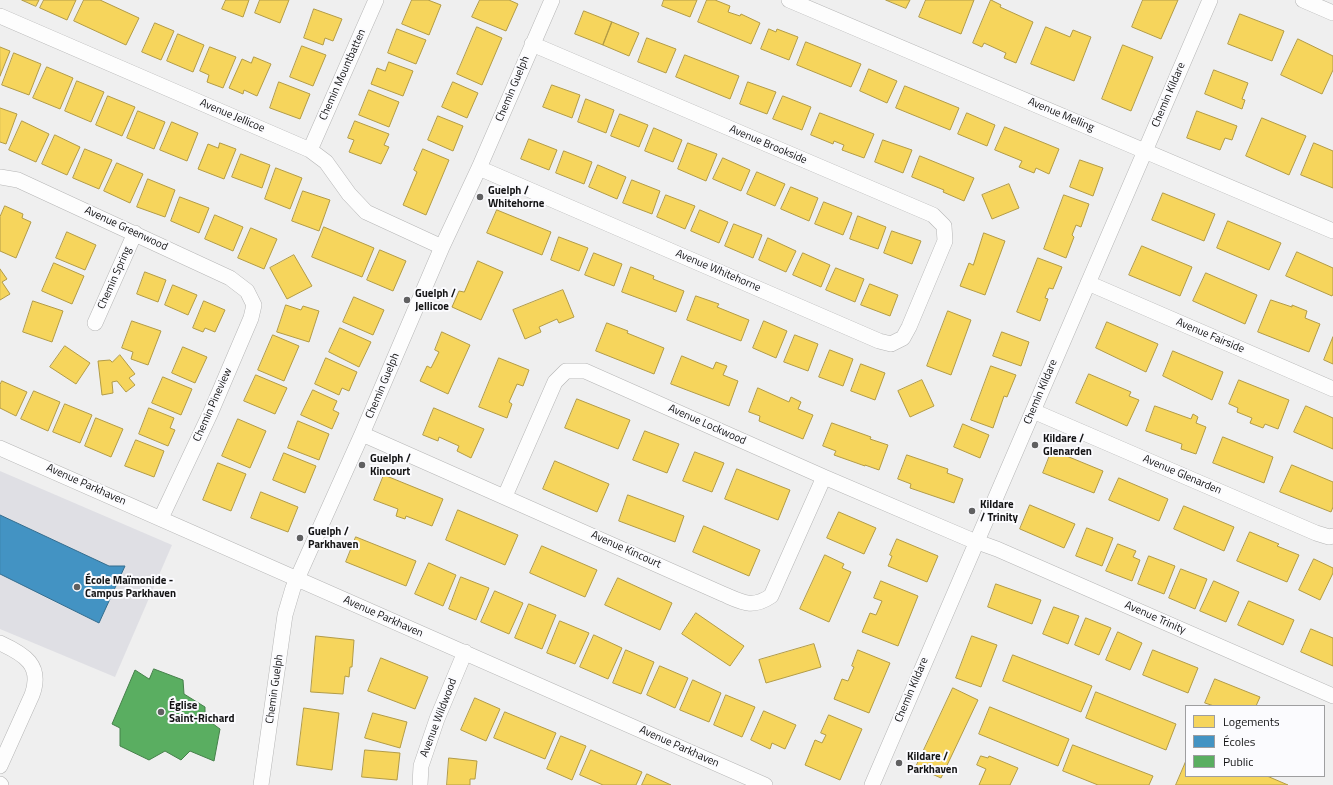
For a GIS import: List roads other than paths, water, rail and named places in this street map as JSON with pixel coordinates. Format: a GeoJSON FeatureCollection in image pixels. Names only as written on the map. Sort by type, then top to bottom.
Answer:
{"type":"FeatureCollection","features":[{"type":"Feature","properties":{"kind":"street","name":"Chemin Guelph"},"geometry":{"type":"LineString","coordinates":[[261,785],[285,615],[290,597],[442,247],[479,168],[552,0]]}},
{"type":"Feature","properties":{"kind":"street","name":"Avenue Melling"},"geometry":{"type":"LineString","coordinates":[[789,0],[1333,231]]}},
{"type":"Feature","properties":{"kind":"street","name":"Chemin Kildare"},"geometry":{"type":"LineString","coordinates":[[872,785],[1210,0]]}},
{"type":"Feature","properties":{"kind":"street"},"geometry":{"type":"LineString","coordinates":[[1303,0],[1333,13]]}},
{"type":"Feature","properties":{"kind":"street","name":"Chemin Mountbatten"},"geometry":{"type":"LineString","coordinates":[[310,150],[374,1]]}},
{"type":"Feature","properties":{"kind":"street","name":"Avenue Jellicoe"},"geometry":{"type":"LineString","coordinates":[[0,16],[310,150],[326,162],[349,194],[366,212],[442,247]]}},
{"type":"Feature","properties":{"kind":"street","name":"Avenue Brookside"},"geometry":{"type":"LineString","coordinates":[[532,44],[934,215],[944,226],[945,241],[928,285]]}},
{"type":"Feature","properties":{"kind":"street","name":"Avenue Whitehorne"},"geometry":{"type":"LineString","coordinates":[[479,168],[879,341],[891,344],[903,338],[928,285]]}},
{"type":"Feature","properties":{"kind":"street","name":"Avenue Greenwood"},"geometry":{"type":"LineString","coordinates":[[0,177],[18,180],[135,233],[230,278],[247,291]]}},
{"type":"Feature","properties":{"kind":"street","name":"Chemin Spring"},"geometry":{"type":"LineString","coordinates":[[95,323],[135,233]]}},
{"type":"Feature","properties":{"kind":"street","name":"Avenue Fairside"},"geometry":{"type":"LineString","coordinates":[[1088,283],[1333,389]]}},
{"type":"Feature","properties":{"kind":"street","name":"Chemin Pineview"},"geometry":{"type":"LineString","coordinates":[[161,518],[210,414],[251,318],[254,305],[247,291]]}},
{"type":"Feature","properties":{"kind":"street","name":"Avenue Lockwood"},"geometry":{"type":"LineString","coordinates":[[505,496],[555,382],[566,371],[585,371],[824,477],[976,542]]}},
{"type":"Feature","properties":{"kind":"street","name":"Avenue Glenarden"},"geometry":{"type":"LineString","coordinates":[[1033,411],[1316,533],[1333,536]]}},
{"type":"Feature","properties":{"kind":"street","name":"Avenue Kincourt"},"geometry":{"type":"LineString","coordinates":[[362,434],[505,496],[723,594],[744,603],[754,604],[762,602],[771,596],[824,477]]}},
{"type":"Feature","properties":{"kind":"street","name":"Avenue Parkhaven"},"geometry":{"type":"LineString","coordinates":[[0,448],[766,785]]}},
{"type":"Feature","properties":{"kind":"street","name":"Avenue Trinity"},"geometry":{"type":"LineString","coordinates":[[976,542],[997,549],[1333,696]]}},
{"type":"Feature","properties":{"kind":"street"},"geometry":{"type":"LineString","coordinates":[[0,643],[18,651],[26,658],[32,668],[35,678],[32,695],[0,766]]}},
{"type":"Feature","properties":{"kind":"street","name":"Avenue Wildwood"},"geometry":{"type":"LineString","coordinates":[[420,785],[421,766],[437,719],[465,652]]}},
{"type":"Feature","properties":{"kind":"place","name":"Guelph / Whitehorne"},"geometry":{"type":"Point","coordinates":[480,197]}},
{"type":"Feature","properties":{"kind":"place","name":"Guelph / Jellicoe"},"geometry":{"type":"Point","coordinates":[407,300]}},
{"type":"Feature","properties":{"kind":"place","name":"Kildare / Glenarden"},"geometry":{"type":"Point","coordinates":[1035,445]}},
{"type":"Feature","properties":{"kind":"place","name":"Guelph / Kincourt"},"geometry":{"type":"Point","coordinates":[362,465]}},
{"type":"Feature","properties":{"kind":"place","name":"Kildare / Trinity"},"geometry":{"type":"Point","coordinates":[972,511]}},
{"type":"Feature","properties":{"kind":"place","name":"Guelph / Parkhaven"},"geometry":{"type":"Point","coordinates":[300,538]}},
{"type":"Feature","properties":{"kind":"place","name":"École Maïmonide - Campus Parkhaven"},"geometry":{"type":"Point","coordinates":[77,587]}},
{"type":"Feature","properties":{"kind":"place","name":"Église Saint-Richard"},"geometry":{"type":"Point","coordinates":[161,712]}},
{"type":"Feature","properties":{"kind":"place","name":"Kildare / Parkhaven"},"geometry":{"type":"Point","coordinates":[899,763]}}]}
